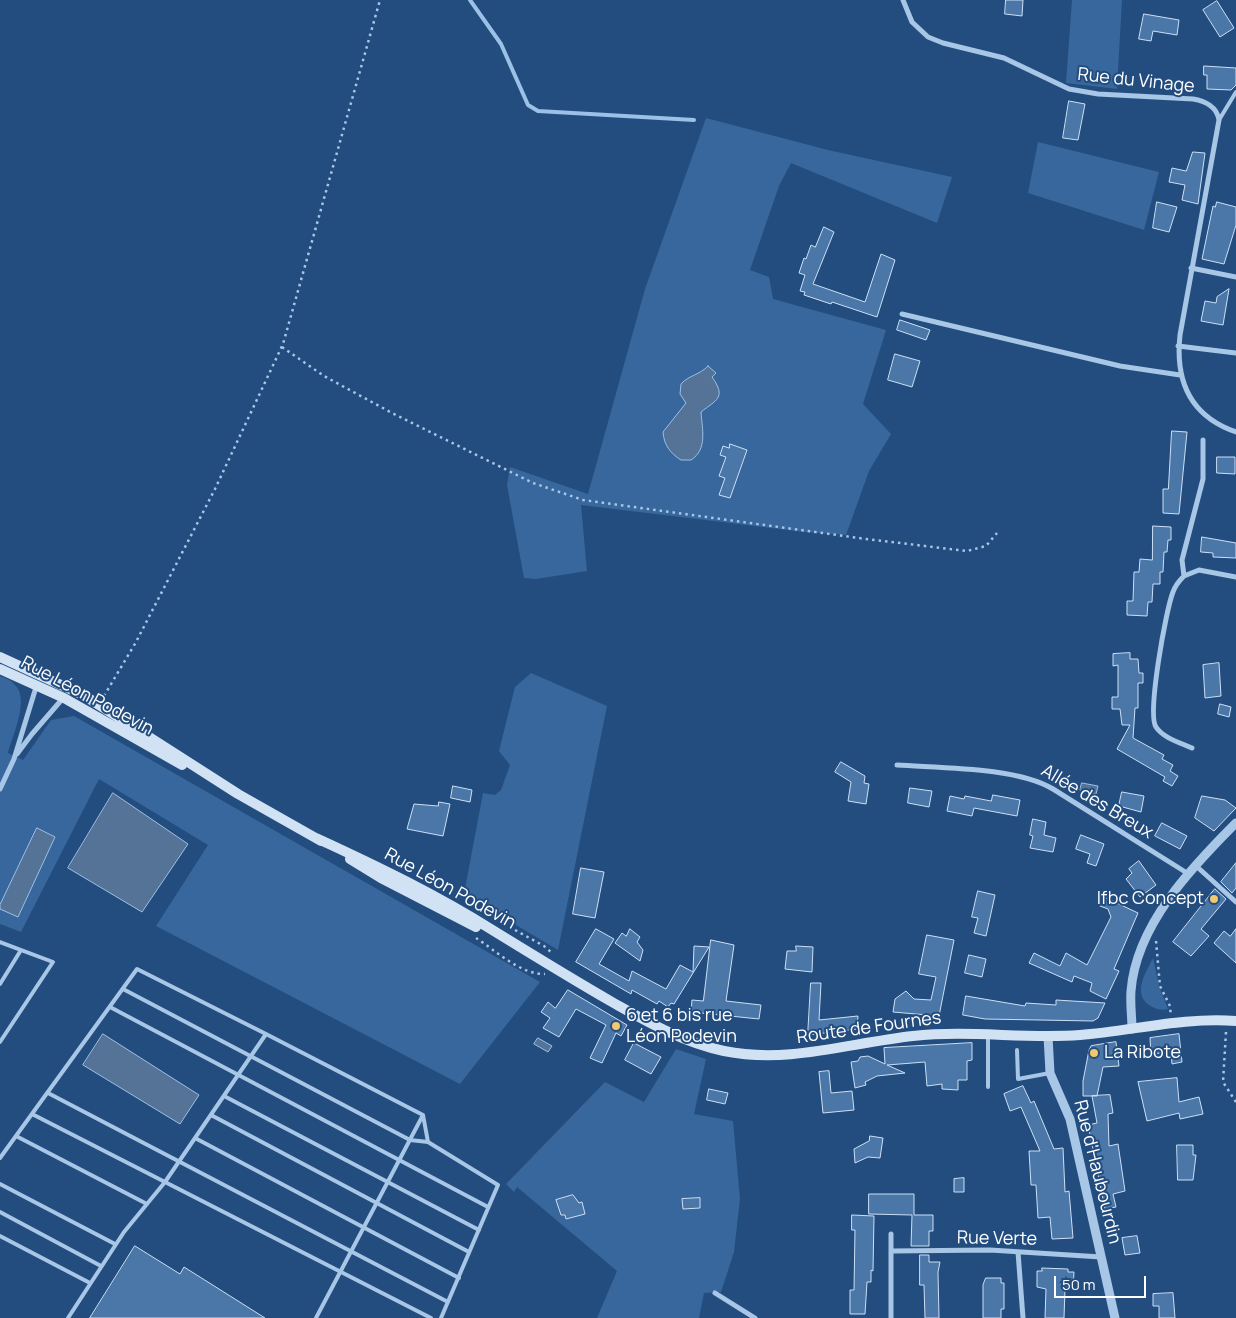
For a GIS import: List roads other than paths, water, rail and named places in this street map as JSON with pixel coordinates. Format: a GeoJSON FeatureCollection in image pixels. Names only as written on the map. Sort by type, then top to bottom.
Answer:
{"type":"FeatureCollection","features":[{"type":"Feature","properties":{"kind":"main road","name":"Rue Léon Podevin"},"geometry":{"type":"LineString","coordinates":[[0,657],[42,674],[99,704],[238,794]]}},
{"type":"Feature","properties":{"kind":"main road","name":"Rue Léon Podevin"},"geometry":{"type":"LineString","coordinates":[[0,669],[64,698],[316,838],[381,878],[565,975],[621,1007]]}},
{"type":"Feature","properties":{"kind":"main road","name":"Route de Fournes"},"geometry":{"type":"LineString","coordinates":[[621,1007],[688,1041],[726,1051],[754,1055],[797,1055],[915,1036],[988,1034],[1048,1036],[1132,1029],[1200,1020],[1231,1021]]}},
{"type":"Feature","properties":{"kind":"street","name":"Rue du Vinage"},"geometry":{"type":"LineString","coordinates":[[903,0],[912,22],[923,34],[934,40],[1004,58],[1052,82],[1078,91],[1098,94],[1200,100],[1216,110],[1219,120]]}},
{"type":"Feature","properties":{"kind":"street"},"geometry":{"type":"LineString","coordinates":[[1219,120],[1178,346],[1180,375],[1186,390],[1202,412],[1217,424],[1236,432]]}},
{"type":"Feature","properties":{"kind":"street"},"geometry":{"type":"LineString","coordinates":[[1191,268],[1236,277]]}},
{"type":"Feature","properties":{"kind":"street"},"geometry":{"type":"LineString","coordinates":[[902,314],[1134,369],[1180,375]]}},
{"type":"Feature","properties":{"kind":"street"},"geometry":{"type":"LineString","coordinates":[[1178,346],[1236,353]]}},
{"type":"Feature","properties":{"kind":"street"},"geometry":{"type":"LineString","coordinates":[[1184,576],[1182,560],[1204,470],[1204,440]]}},
{"type":"Feature","properties":{"kind":"street"},"geometry":{"type":"LineString","coordinates":[[1192,748],[1162,733],[1156,727],[1153,719],[1154,688],[1172,592],[1184,576],[1198,570],[1236,577]]}},
{"type":"Feature","properties":{"kind":"street"},"geometry":{"type":"LineString","coordinates":[[0,789],[14,759],[36,685],[42,674]]}},
{"type":"Feature","properties":{"kind":"street"},"geometry":{"type":"LineString","coordinates":[[14,759],[32,734],[64,698],[68,687]]}},
{"type":"Feature","properties":{"kind":"street","name":"Allée des Breux"},"geometry":{"type":"LineString","coordinates":[[897,765],[1011,774],[1034,779],[1187,873]]}},
{"type":"Feature","properties":{"kind":"street"},"geometry":{"type":"LineString","coordinates":[[1132,1029],[1132,982],[1149,936],[1164,905],[1194,865],[1236,823]]}},
{"type":"Feature","properties":{"kind":"street"},"geometry":{"type":"LineString","coordinates":[[1194,865],[1236,902]]}},
{"type":"Feature","properties":{"kind":"street","name":"Rue d'Haubourdin"},"geometry":{"type":"LineString","coordinates":[[1048,1036],[1050,1073],[1070,1119],[1115,1318]]}},
{"type":"Feature","properties":{"kind":"street"},"geometry":{"type":"LineString","coordinates":[[891,1318],[892,1234]]}},
{"type":"Feature","properties":{"kind":"street","name":"Rue Verte"},"geometry":{"type":"LineString","coordinates":[[892,1251],[1018,1252],[1102,1257]]}},
{"type":"Feature","properties":{"kind":"street"},"geometry":{"type":"LineString","coordinates":[[1018,1252],[1023,1318]]}},
{"type":"Feature","properties":{"kind":"street"},"geometry":{"type":"LineString","coordinates":[[715,1293],[755,1318]]}},
{"type":"Feature","properties":{"kind":"lane"},"geometry":{"type":"LineString","coordinates":[[1219,120],[1236,92]]}},
{"type":"Feature","properties":{"kind":"lane"},"geometry":{"type":"LineString","coordinates":[[0,1042],[52,962],[1,943]]}},
{"type":"Feature","properties":{"kind":"lane"},"geometry":{"type":"LineString","coordinates":[[0,984],[21,950]]}},
{"type":"Feature","properties":{"kind":"lane"},"geometry":{"type":"LineString","coordinates":[[0,1158],[137,969],[423,1115]]}},
{"type":"Feature","properties":{"kind":"lane"},"geometry":{"type":"LineString","coordinates":[[123,989],[410,1140],[428,1142],[498,1185],[441,1318]]}},
{"type":"Feature","properties":{"kind":"lane"},"geometry":{"type":"LineString","coordinates":[[110,1007],[488,1207]]}},
{"type":"Feature","properties":{"kind":"lane"},"geometry":{"type":"LineString","coordinates":[[68,1318],[116,1244],[165,1182],[266,1034]]}},
{"type":"Feature","properties":{"kind":"lane"},"geometry":{"type":"LineString","coordinates":[[988,1034],[988,1087]]}},
{"type":"Feature","properties":{"kind":"lane"},"geometry":{"type":"LineString","coordinates":[[1018,1050],[1018,1079],[1050,1073]]}},
{"type":"Feature","properties":{"kind":"lane"},"geometry":{"type":"LineString","coordinates":[[48,1093],[448,1302]]}},
{"type":"Feature","properties":{"kind":"lane"},"geometry":{"type":"LineString","coordinates":[[224,1096],[479,1230]]}},
{"type":"Feature","properties":{"kind":"lane"},"geometry":{"type":"LineString","coordinates":[[32,1114],[430,1318]]}},
{"type":"Feature","properties":{"kind":"lane"},"geometry":{"type":"LineString","coordinates":[[210,1115],[469,1252]]}},
{"type":"Feature","properties":{"kind":"lane"},"geometry":{"type":"LineString","coordinates":[[316,1318],[423,1115]]}},
{"type":"Feature","properties":{"kind":"lane"},"geometry":{"type":"LineString","coordinates":[[423,1115],[428,1142]]}},
{"type":"Feature","properties":{"kind":"lane"},"geometry":{"type":"LineString","coordinates":[[16,1136],[147,1204]]}},
{"type":"Feature","properties":{"kind":"lane"},"geometry":{"type":"LineString","coordinates":[[195,1138],[459,1278]]}},
{"type":"Feature","properties":{"kind":"lane"},"geometry":{"type":"LineString","coordinates":[[0,1184],[116,1244]]}},
{"type":"Feature","properties":{"kind":"lane"},"geometry":{"type":"LineString","coordinates":[[0,1212],[101,1266]]}},
{"type":"Feature","properties":{"kind":"lane"},"geometry":{"type":"LineString","coordinates":[[0,1236],[90,1284]]}},
{"type":"Feature","properties":{"kind":"waterway"},"geometry":{"type":"LineString","coordinates":[[470,0],[501,44],[528,105],[538,111],[694,120]]}},
{"type":"Feature","properties":{"kind":"place","name":"Ifbc Concept"},"geometry":{"type":"Point","coordinates":[1214,899]}},
{"type":"Feature","properties":{"kind":"place","name":"6 et 6 bis rue Léon Podevin"},"geometry":{"type":"Point","coordinates":[616,1026]}},
{"type":"Feature","properties":{"kind":"place","name":"La Ribote"},"geometry":{"type":"Point","coordinates":[1094,1053]}}]}
